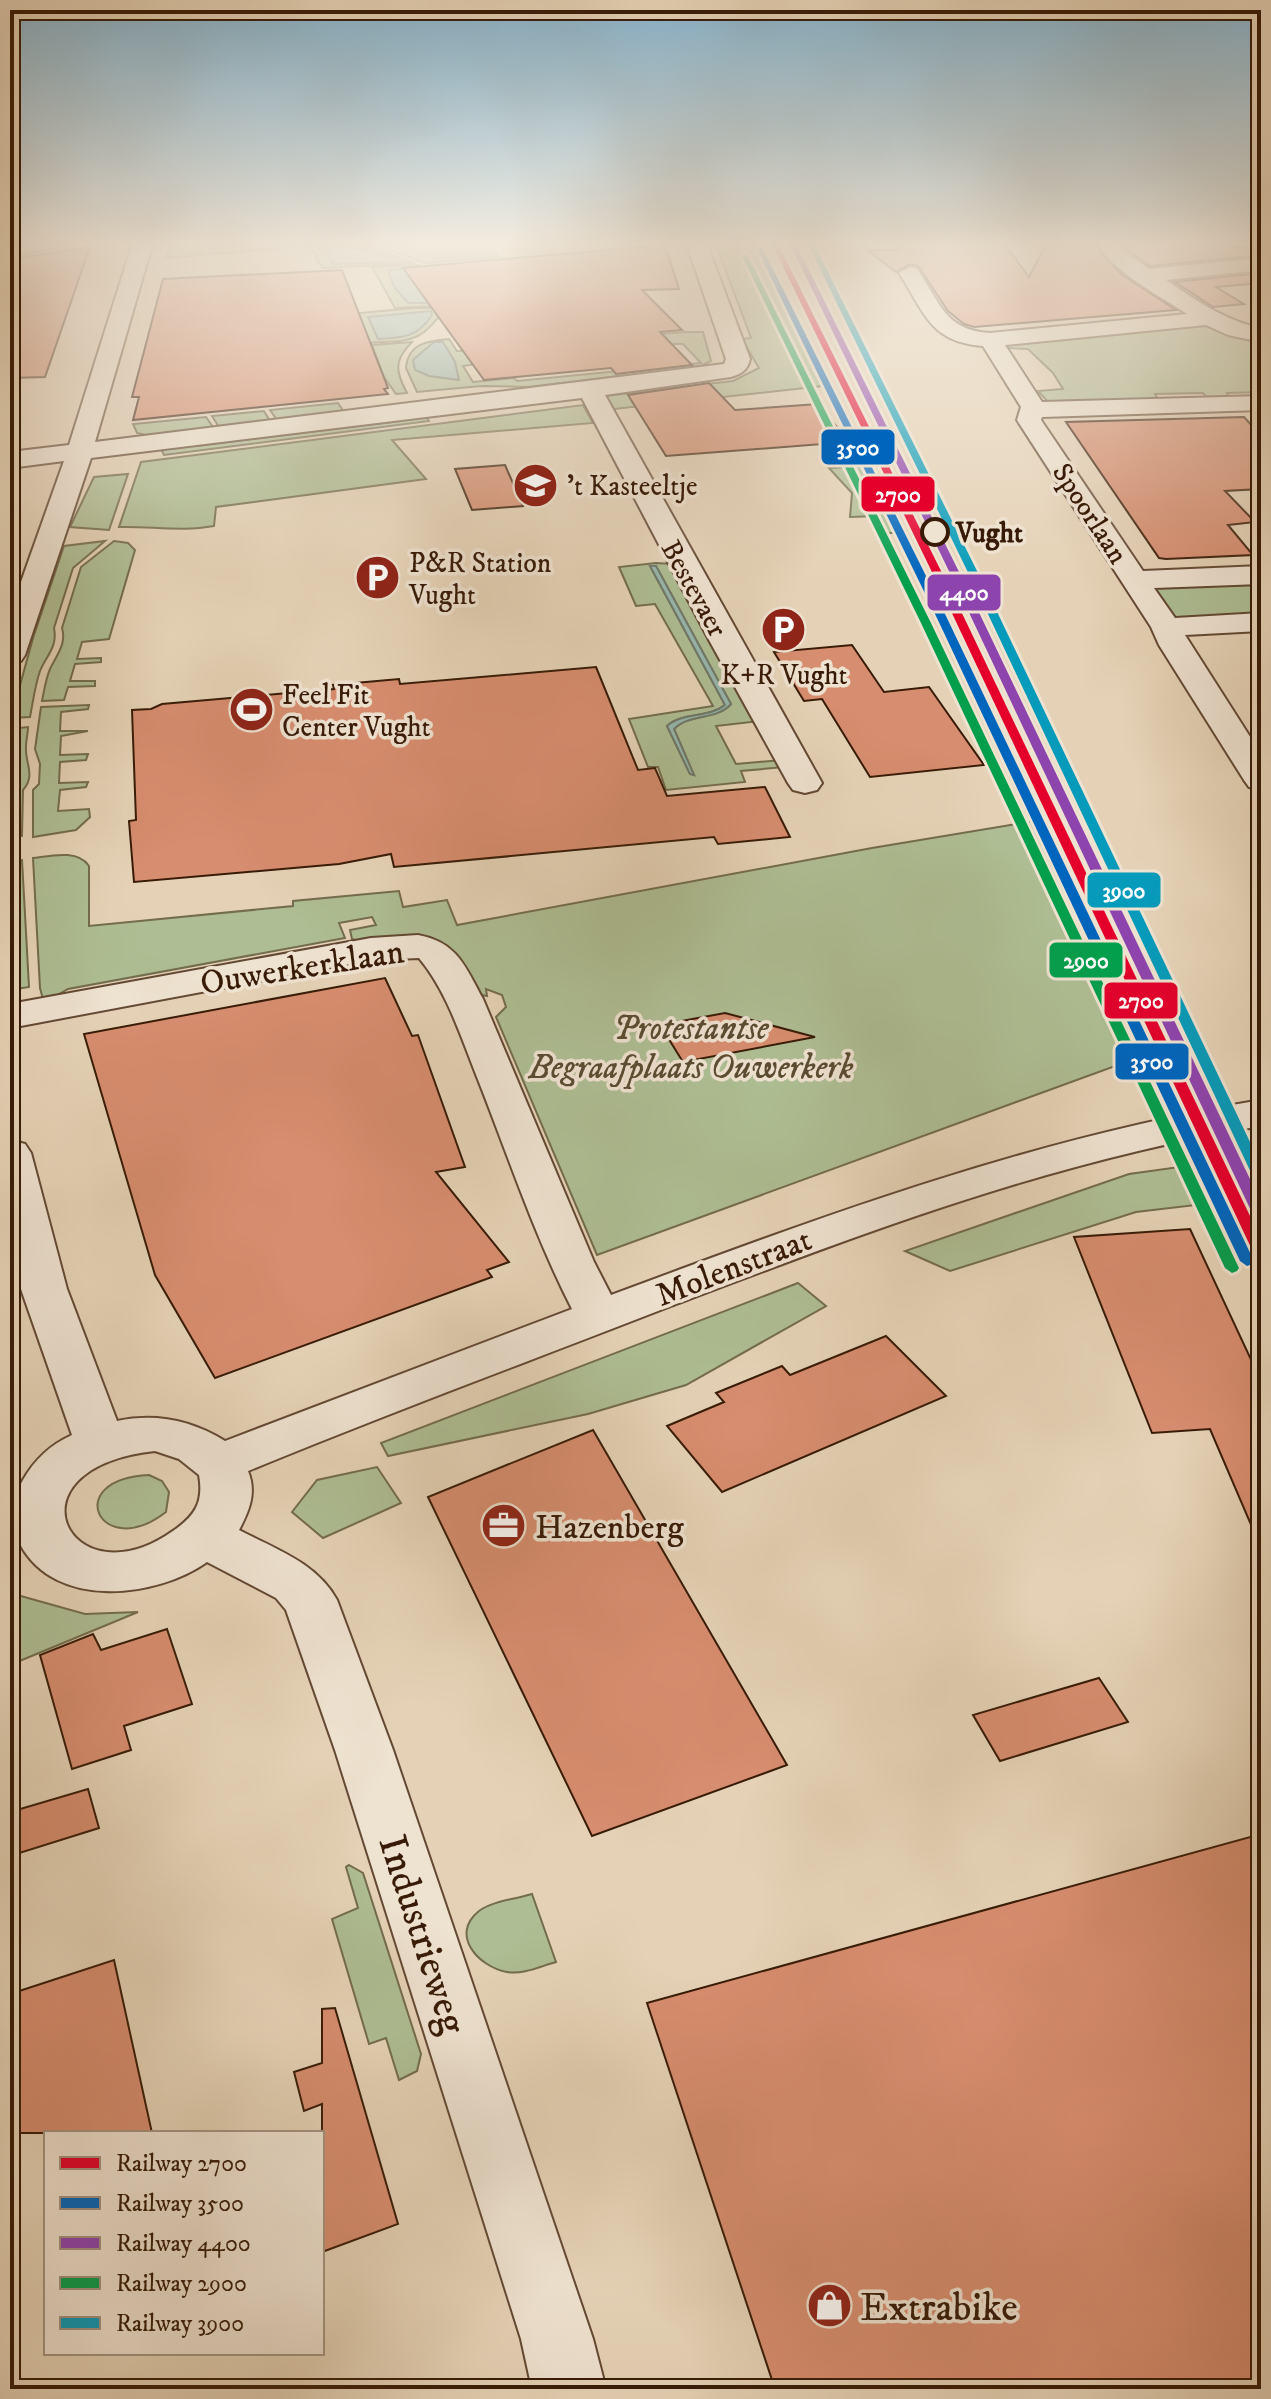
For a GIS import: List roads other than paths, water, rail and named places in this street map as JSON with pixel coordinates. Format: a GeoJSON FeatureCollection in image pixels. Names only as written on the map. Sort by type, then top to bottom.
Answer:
{"type":"FeatureCollection","features":[{"type":"Feature","properties":{"kind":"street"},"geometry":{"type":"LineString","coordinates":[[10,655],[80,452],[109,354]]}},
{"type":"Feature","properties":{"kind":"street"},"geometry":{"type":"LineString","coordinates":[[10,460],[707,375],[731,370],[737,365],[736,354]]}},
{"type":"Feature","properties":{"kind":"street","name":"Spoorlaan"},"geometry":{"type":"LineString","coordinates":[[999,354],[1033,407],[1029,420],[1166,627],[1174,645],[1261,780]]}},
{"type":"Feature","properties":{"kind":"street","name":"Bestevaer"},"geometry":{"type":"LineString","coordinates":[[590,390],[724,640],[805,783]]}},
{"type":"Feature","properties":{"kind":"street"},"geometry":{"type":"LineString","coordinates":[[1032,410],[1261,403]]}},
{"type":"Feature","properties":{"kind":"street"},"geometry":{"type":"LineString","coordinates":[[1135,580],[1261,575]]}},
{"type":"Feature","properties":{"kind":"street"},"geometry":{"type":"LineString","coordinates":[[1166,627],[1261,622]]}},
{"type":"Feature","properties":{"kind":"street","name":"Ouwerkerklaan"},"geometry":{"type":"LineString","coordinates":[[10,1016],[371,949],[407,947],[432,950],[447,967],[468,1007],[571,1261],[599,1317]]}},
{"type":"Feature","properties":{"kind":"street","name":"Molenstraat"},"geometry":{"type":"LineString","coordinates":[[219,1463],[599,1317],[952,1187],[1076,1151],[1261,1113]]}},
{"type":"Feature","properties":{"kind":"street"},"geometry":{"type":"LineString","coordinates":[[10,1153],[44,1289],[100,1443]]}},
{"type":"Feature","properties":{"kind":"street"},"geometry":{"type":"LineString","coordinates":[[155,1433],[183,1439],[206,1449],[219,1463],[227,1485],[225,1505],[216,1525],[206,1537],[172,1560],[140,1570],[107,1571],[77,1566],[25,1536],[36,1514],[40,1494],[52,1474],[72,1457],[100,1443],[125,1436],[155,1433]]}},
{"type":"Feature","properties":{"kind":"street","name":"Industrieweg"},"geometry":{"type":"LineString","coordinates":[[206,1537],[295,1584],[310,1600],[369,1764],[557,2339],[569,2389]]}},
{"type":"Feature","properties":{"kind":"water"},"geometry":{"type":"Polygon","coordinates":[[[420,354],[450,354],[459,380],[429,376],[415,370],[413,360],[420,354]]]}},
{"type":"Feature","properties":{"kind":"water"},"geometry":{"type":"Polygon","coordinates":[[[650,566],[656,566],[731,704],[718,713],[687,721],[674,729],[694,775],[690,774],[667,726],[725,705],[650,566]]]}},
{"type":"Feature","properties":{"kind":"rail line","name":"2900"},"geometry":{"type":"LineString","coordinates":[[793,354],[926,623],[1232,1268]]}},
{"type":"Feature","properties":{"kind":"rail line","name":"3500"},"geometry":{"type":"LineString","coordinates":[[812,354],[941,616],[1247,1261]]}},
{"type":"Feature","properties":{"kind":"rail line","name":"2700"},"geometry":{"type":"LineString","coordinates":[[829,354],[955,609],[1261,1254]]}},
{"type":"Feature","properties":{"kind":"rail line","name":"4400"},"geometry":{"type":"LineString","coordinates":[[847,354],[969,602],[1261,1217]]}},
{"type":"Feature","properties":{"kind":"rail line","name":"3900"},"geometry":{"type":"LineString","coordinates":[[865,354],[984,595],[1261,1179]]}},
{"type":"Feature","properties":{"kind":"place","name":"'t Kasteeltje"},"geometry":{"type":"Point","coordinates":[536,485]}},
{"type":"Feature","properties":{"kind":"place","name":"Vught"},"geometry":{"type":"Point","coordinates":[935,532]}},
{"type":"Feature","properties":{"kind":"place","name":"P&R Station Vught"},"geometry":{"type":"Point","coordinates":[378,578]}},
{"type":"Feature","properties":{"kind":"place","name":"K+R Vught"},"geometry":{"type":"Point","coordinates":[784,629]}},
{"type":"Feature","properties":{"kind":"place","name":"Feel Fit Center Vught"},"geometry":{"type":"Point","coordinates":[251,710]}},
{"type":"Feature","properties":{"kind":"place","name":"Hazenberg"},"geometry":{"type":"Point","coordinates":[504,1526]}},
{"type":"Feature","properties":{"kind":"place","name":"Extrabike"},"geometry":{"type":"Point","coordinates":[829,2306]}},
{"type":"Feature","properties":{"kind":"park label","name":"Protestantse Begraafplaats Ouwerkerk"},"geometry":{"type":"Point","coordinates":[691,1046]}}]}
